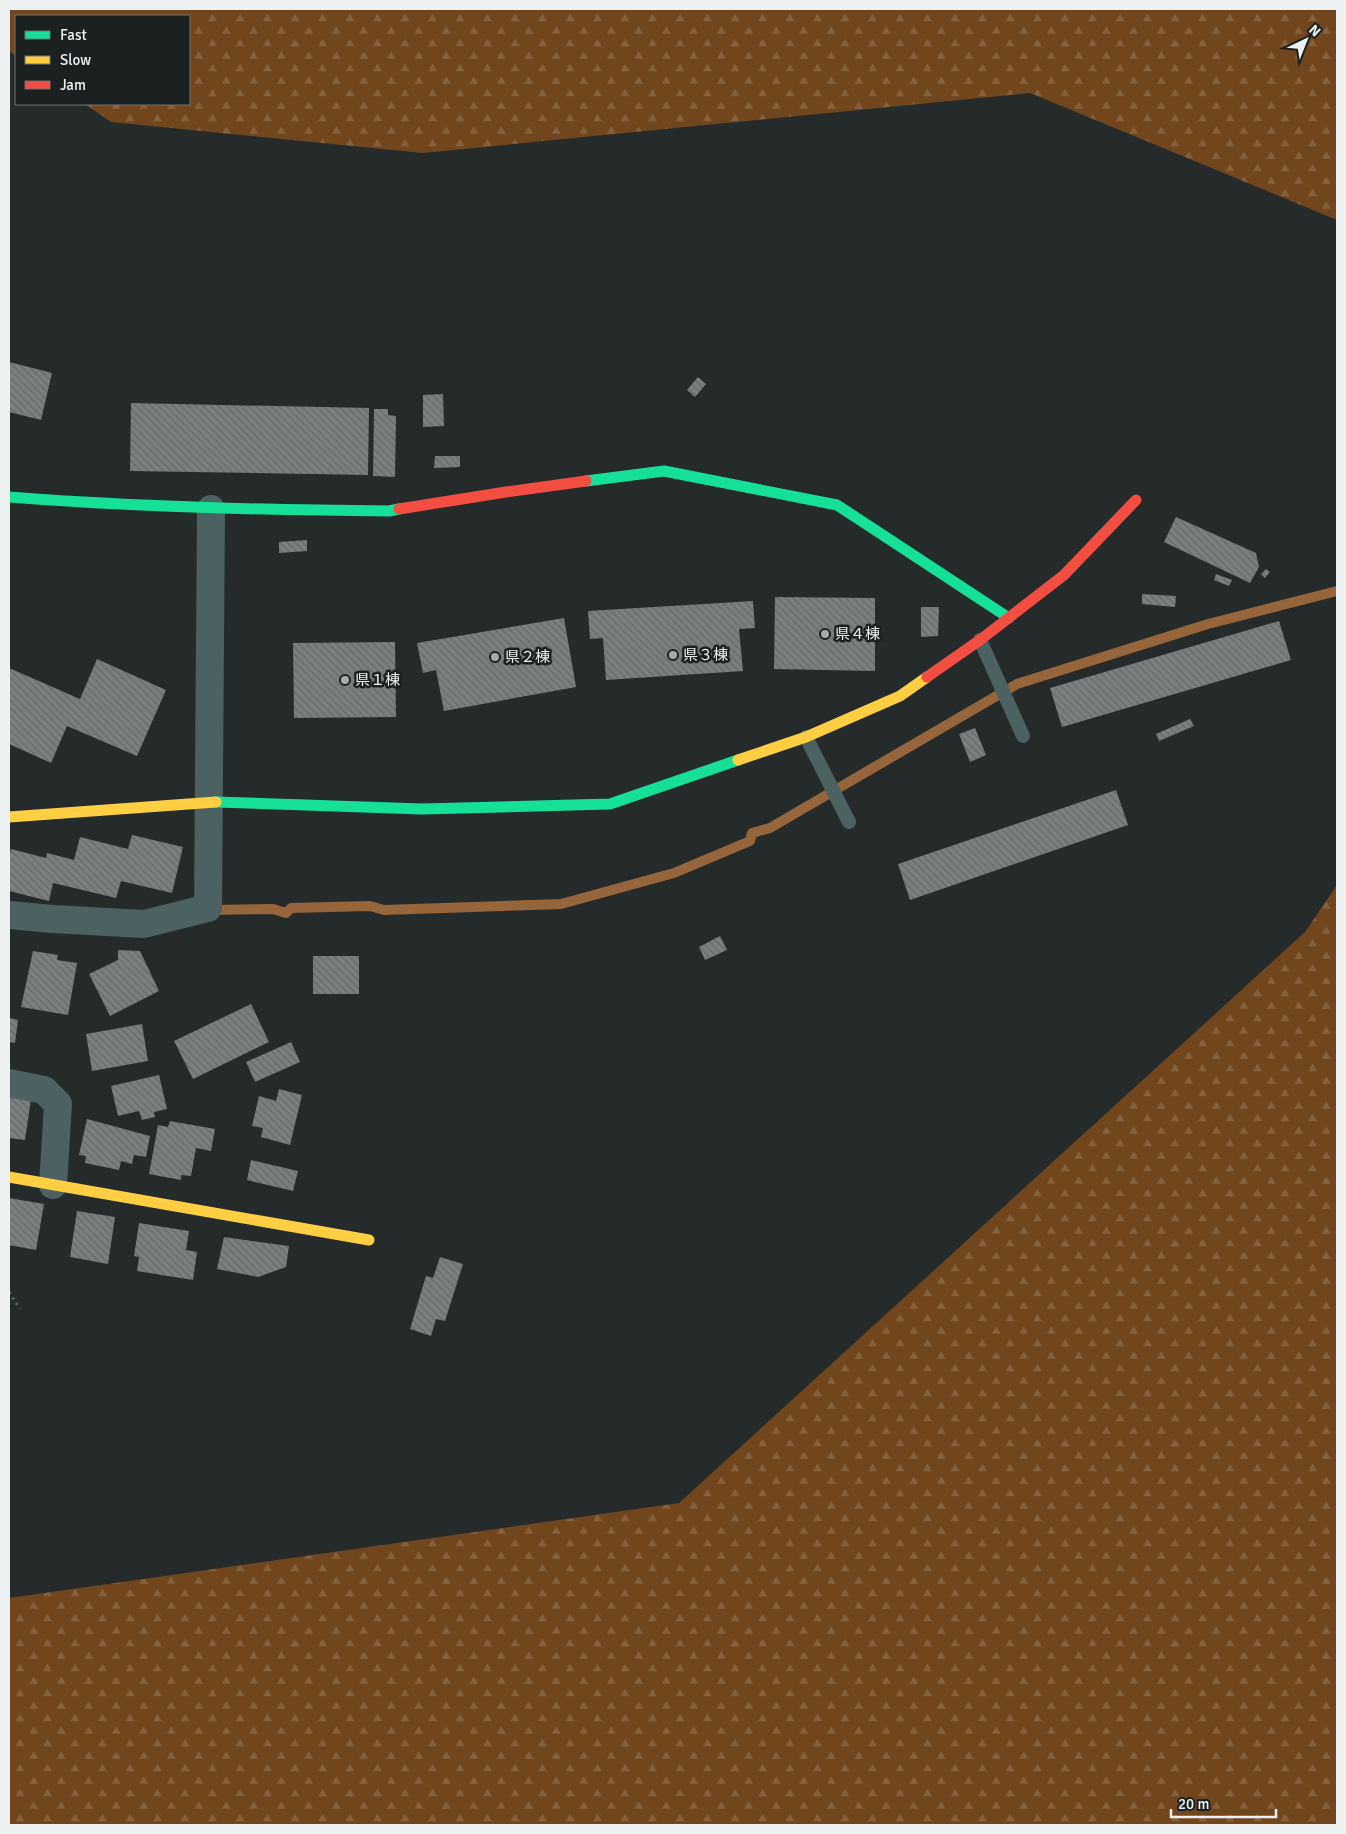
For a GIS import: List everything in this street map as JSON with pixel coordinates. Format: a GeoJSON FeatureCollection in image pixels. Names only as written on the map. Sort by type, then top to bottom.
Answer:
{"type":"FeatureCollection","features":[{"type":"Feature","properties":{"kind":"street"},"geometry":{"type":"LineString","coordinates":[[9,497],[94,504],[211,509],[389,511],[506,492],[664,471],[837,505],[1009,618]]}},
{"type":"Feature","properties":{"kind":"street"},"geometry":{"type":"LineString","coordinates":[[9,817],[209,802],[422,809],[610,804],[806,737],[900,696],[980,640],[1064,575],[1136,500]]}},
{"type":"Feature","properties":{"kind":"street"},"geometry":{"type":"LineString","coordinates":[[9,915],[144,924],[208,908],[211,509]]}},
{"type":"Feature","properties":{"kind":"street"},"geometry":{"type":"LineString","coordinates":[[9,1083],[44,1090],[58,1104],[53,1184]]}},
{"type":"Feature","properties":{"kind":"street"},"geometry":{"type":"LineString","coordinates":[[9,1178],[53,1184],[368,1240]]}},
{"type":"Feature","properties":{"kind":"lane"},"geometry":{"type":"LineString","coordinates":[[980,640],[1023,736]]}},
{"type":"Feature","properties":{"kind":"lane"},"geometry":{"type":"LineString","coordinates":[[806,737],[848,822]]}},
{"type":"Feature","properties":{"kind":"path"},"geometry":{"type":"LineString","coordinates":[[9,1292],[20,1308]]}},
{"type":"Feature","properties":{"kind":"green space"},"geometry":{"type":"Polygon","coordinates":[[[9,9],[1337,9],[1337,220],[1030,93],[423,153],[111,122],[86,105],[190,105],[190,15],[15,15],[15,55],[9,51],[9,9]]]}},
{"type":"Feature","properties":{"kind":"green space"},"geometry":{"type":"Polygon","coordinates":[[[1337,885],[1337,1825],[9,1825],[9,1598],[679,1503],[1305,932],[1337,885]]]}},
{"type":"Feature","properties":{"kind":"building"},"geometry":{"type":"Polygon","coordinates":[[[9,362],[52,373],[41,420],[9,412],[9,362]]]}},
{"type":"Feature","properties":{"kind":"building"},"geometry":{"type":"Polygon","coordinates":[[[698,377],[706,384],[695,397],[687,390],[698,377]]]}},
{"type":"Feature","properties":{"kind":"building"},"geometry":{"type":"Polygon","coordinates":[[[443,394],[444,426],[423,427],[423,395],[443,394]]]}},
{"type":"Feature","properties":{"kind":"building"},"geometry":{"type":"Polygon","coordinates":[[[131,403],[369,408],[368,475],[130,471],[131,403]]]}},
{"type":"Feature","properties":{"kind":"building"},"geometry":{"type":"Polygon","coordinates":[[[374,409],[388,409],[388,415],[396,416],[395,477],[373,476],[374,409]]]}},
{"type":"Feature","properties":{"kind":"building"},"geometry":{"type":"Polygon","coordinates":[[[435,456],[460,456],[460,467],[434,468],[435,456]]]}},
{"type":"Feature","properties":{"kind":"building"},"geometry":{"type":"Polygon","coordinates":[[[1176,517],[1256,553],[1259,567],[1250,583],[1164,542],[1176,517]]]}},
{"type":"Feature","properties":{"kind":"building"},"geometry":{"type":"Polygon","coordinates":[[[307,540],[307,551],[279,553],[279,542],[307,540]]]}},
{"type":"Feature","properties":{"kind":"building"},"geometry":{"type":"Polygon","coordinates":[[[1266,569],[1270,572],[1265,578],[1261,574],[1266,569]]]}},
{"type":"Feature","properties":{"kind":"building"},"geometry":{"type":"Polygon","coordinates":[[[1216,574],[1232,580],[1229,586],[1214,580],[1216,574]]]}},
{"type":"Feature","properties":{"kind":"building"},"geometry":{"type":"Polygon","coordinates":[[[1142,594],[1176,596],[1175,607],[1142,604],[1142,594]]]}},
{"type":"Feature","properties":{"kind":"building","name":"県４棟"},"geometry":{"type":"Polygon","coordinates":[[[775,597],[875,598],[875,671],[774,669],[775,597]]]}},
{"type":"Feature","properties":{"kind":"building","name":"県３棟"},"geometry":{"type":"Polygon","coordinates":[[[753,601],[755,628],[739,629],[743,671],[606,680],[603,638],[590,639],[588,611],[753,601]]]}},
{"type":"Feature","properties":{"kind":"building"},"geometry":{"type":"Polygon","coordinates":[[[921,607],[939,607],[938,636],[921,637],[921,607]]]}},
{"type":"Feature","properties":{"kind":"building","name":"県２棟"},"geometry":{"type":"Polygon","coordinates":[[[564,618],[576,687],[444,711],[436,670],[423,673],[417,643],[564,618]]]}},
{"type":"Feature","properties":{"kind":"building"},"geometry":{"type":"Polygon","coordinates":[[[1279,621],[1291,660],[1062,727],[1050,688],[1279,621]]]}},
{"type":"Feature","properties":{"kind":"building","name":"県１棟"},"geometry":{"type":"Polygon","coordinates":[[[395,642],[396,717],[294,718],[293,643],[395,642]]]}},
{"type":"Feature","properties":{"kind":"building"},"geometry":{"type":"Polygon","coordinates":[[[97,659],[166,690],[137,756],[67,726],[51,763],[9,744],[9,668],[80,699],[97,659]]]}},
{"type":"Feature","properties":{"kind":"building"},"geometry":{"type":"Polygon","coordinates":[[[1190,719],[1194,726],[1159,741],[1156,734],[1190,719]]]}},
{"type":"Feature","properties":{"kind":"building"},"geometry":{"type":"Polygon","coordinates":[[[975,728],[986,755],[970,762],[959,734],[975,728]]]}},
{"type":"Feature","properties":{"kind":"building"},"geometry":{"type":"Polygon","coordinates":[[[1116,790],[1128,825],[910,900],[898,864],[1116,790]]]}},
{"type":"Feature","properties":{"kind":"building"},"geometry":{"type":"Polygon","coordinates":[[[132,835],[183,847],[172,893],[121,881],[116,898],[53,883],[49,901],[9,891],[9,858],[11,849],[46,858],[47,853],[74,860],[80,837],[128,849],[132,835]]]}},
{"type":"Feature","properties":{"kind":"building"},"geometry":{"type":"Polygon","coordinates":[[[720,936],[727,950],[705,960],[699,947],[720,936]]]}},
{"type":"Feature","properties":{"kind":"building"},"geometry":{"type":"Polygon","coordinates":[[[118,950],[140,951],[159,991],[110,1016],[89,974],[118,960],[118,950]]]}},
{"type":"Feature","properties":{"kind":"building"},"geometry":{"type":"Polygon","coordinates":[[[33,951],[58,955],[57,960],[77,963],[68,1015],[21,1007],[33,951]]]}},
{"type":"Feature","properties":{"kind":"building"},"geometry":{"type":"Polygon","coordinates":[[[313,956],[359,956],[359,994],[313,994],[313,956]]]}},
{"type":"Feature","properties":{"kind":"building"},"geometry":{"type":"Polygon","coordinates":[[[251,1004],[269,1042],[193,1079],[174,1041],[251,1004]]]}},
{"type":"Feature","properties":{"kind":"building"},"geometry":{"type":"Polygon","coordinates":[[[9,1018],[18,1020],[15,1043],[9,1042],[9,1018]]]}},
{"type":"Feature","properties":{"kind":"building"},"geometry":{"type":"Polygon","coordinates":[[[142,1024],[148,1061],[92,1071],[86,1034],[142,1024]]]}},
{"type":"Feature","properties":{"kind":"building"},"geometry":{"type":"Polygon","coordinates":[[[291,1042],[300,1062],[255,1082],[246,1062],[291,1042]]]}},
{"type":"Feature","properties":{"kind":"building"},"geometry":{"type":"Polygon","coordinates":[[[159,1075],[167,1109],[154,1112],[155,1117],[142,1120],[139,1111],[118,1116],[111,1086],[159,1075]]]}},
{"type":"Feature","properties":{"kind":"building"},"geometry":{"type":"Polygon","coordinates":[[[279,1089],[302,1095],[290,1145],[261,1137],[263,1128],[252,1126],[259,1096],[276,1101],[279,1089]]]}},
{"type":"Feature","properties":{"kind":"building"},"geometry":{"type":"Polygon","coordinates":[[[9,1096],[31,1099],[25,1140],[9,1138],[9,1096]]]}},
{"type":"Feature","properties":{"kind":"building"},"geometry":{"type":"Polygon","coordinates":[[[87,1119],[150,1136],[146,1157],[134,1155],[132,1164],[121,1161],[119,1170],[85,1163],[86,1156],[79,1155],[87,1119]]]}},
{"type":"Feature","properties":{"kind":"building"},"geometry":{"type":"Polygon","coordinates":[[[170,1121],[215,1129],[211,1151],[196,1148],[191,1176],[181,1175],[181,1180],[149,1174],[158,1125],[168,1127],[170,1121]]]}},
{"type":"Feature","properties":{"kind":"building"},"geometry":{"type":"Polygon","coordinates":[[[251,1160],[298,1171],[293,1191],[247,1180],[251,1160]]]}},
{"type":"Feature","properties":{"kind":"building"},"geometry":{"type":"Polygon","coordinates":[[[9,1198],[44,1204],[36,1250],[9,1245],[9,1198]]]}},
{"type":"Feature","properties":{"kind":"building"},"geometry":{"type":"Polygon","coordinates":[[[77,1211],[115,1217],[108,1264],[70,1257],[77,1211]]]}},
{"type":"Feature","properties":{"kind":"building"},"geometry":{"type":"Polygon","coordinates":[[[139,1223],[189,1231],[186,1250],[197,1252],[193,1280],[137,1271],[139,1257],[134,1256],[139,1223]]]}},
{"type":"Feature","properties":{"kind":"building"},"geometry":{"type":"Polygon","coordinates":[[[224,1237],[289,1246],[286,1267],[258,1277],[217,1269],[224,1237]]]}},
{"type":"Feature","properties":{"kind":"building"},"geometry":{"type":"Polygon","coordinates":[[[440,1257],[463,1264],[445,1321],[436,1319],[431,1336],[410,1329],[426,1276],[433,1278],[440,1257]]]}},
{"type":"Feature","properties":{"kind":"waterway"},"geometry":{"type":"LineString","coordinates":[[208,910],[273,909],[286,913],[291,908],[370,906],[384,910],[561,904],[674,873],[750,841],[752,833],[770,828],[1017,684],[1208,624],[1337,591]]}},
{"type":"Feature","properties":{"kind":"traffic: fast"},"geometry":{"type":"LineString","coordinates":[[586,481],[664,471],[837,505],[1009,618]]}},
{"type":"Feature","properties":{"kind":"traffic: fast"},"geometry":{"type":"LineString","coordinates":[[9,497],[104,503],[294,510],[389,511],[399,509]]}},
{"type":"Feature","properties":{"kind":"traffic: fast"},"geometry":{"type":"LineString","coordinates":[[216,802],[422,809],[610,804],[738,760]]}},
{"type":"Feature","properties":{"kind":"traffic: slow"},"geometry":{"type":"LineString","coordinates":[[738,760],[806,737],[900,696],[927,677]]}},
{"type":"Feature","properties":{"kind":"traffic: slow"},"geometry":{"type":"LineString","coordinates":[[9,817],[216,802]]}},
{"type":"Feature","properties":{"kind":"traffic: slow"},"geometry":{"type":"LineString","coordinates":[[9,1177],[369,1240]]}},
{"type":"Feature","properties":{"kind":"traffic: jam"},"geometry":{"type":"LineString","coordinates":[[399,509],[586,481]]}},
{"type":"Feature","properties":{"kind":"traffic: jam"},"geometry":{"type":"LineString","coordinates":[[927,677],[980,640],[1064,575],[1136,500]]}},
{"type":"Feature","properties":{"kind":"place","name":"県４棟"},"geometry":{"type":"Point","coordinates":[825,634]}},
{"type":"Feature","properties":{"kind":"place","name":"県３棟"},"geometry":{"type":"Point","coordinates":[673,655]}},
{"type":"Feature","properties":{"kind":"place","name":"県２棟"},"geometry":{"type":"Point","coordinates":[495,657]}},
{"type":"Feature","properties":{"kind":"place","name":"県１棟"},"geometry":{"type":"Point","coordinates":[345,680]}}]}
